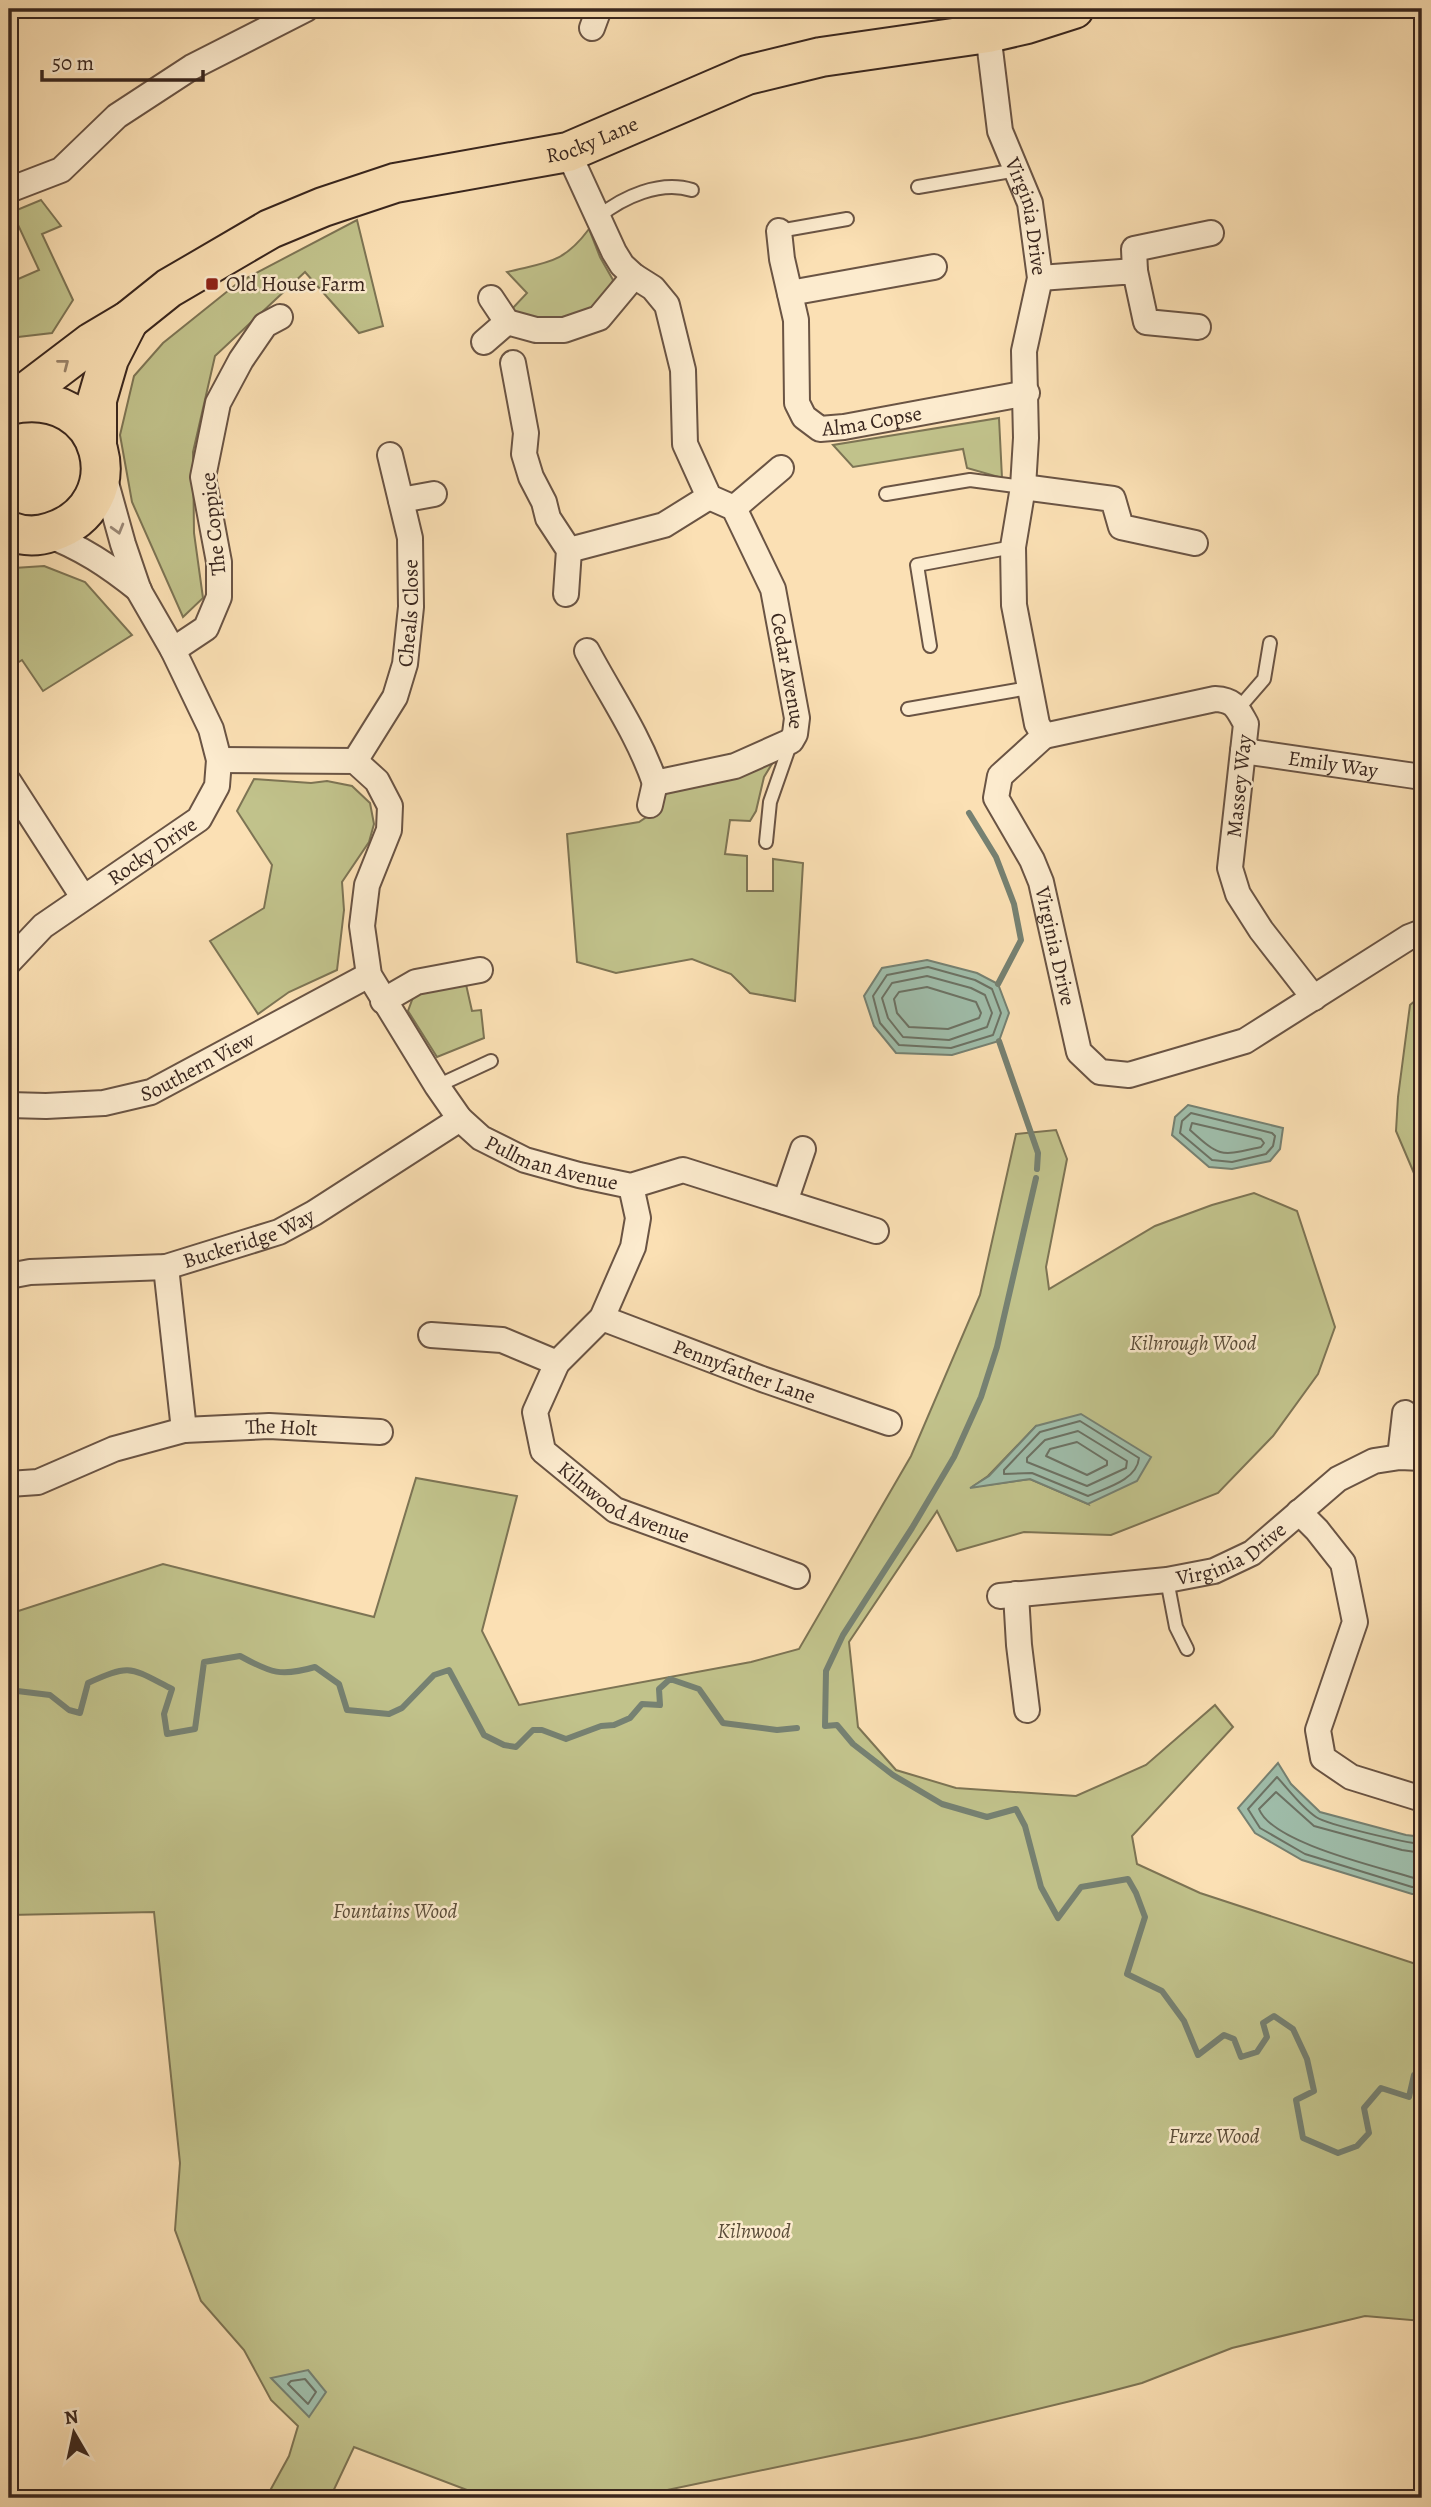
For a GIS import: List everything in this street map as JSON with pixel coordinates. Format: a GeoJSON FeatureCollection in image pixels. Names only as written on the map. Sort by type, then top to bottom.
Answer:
{"type":"FeatureCollection","features":[{"type":"Feature","properties":{"kind":"highway","name":"Rocky Lane"},"geometry":{"type":"LineString","coordinates":[[9,405],[92,342],[130,320],[169,288],[270,229],[323,207],[395,183],[568,152],[747,75],[821,57],[988,33],[1074,9]]}},
{"type":"Feature","properties":{"kind":"highway","name":"Rocky Lane"},"geometry":{"type":"LineString","coordinates":[[22,536],[63,528],[79,518],[95,494],[99,485],[97,400],[109,359],[130,320]]}},
{"type":"Feature","properties":{"kind":"highway"},"geometry":{"type":"LineString","coordinates":[[9,405],[43,401],[66,409],[85,424],[99,455]]}},
{"type":"Feature","properties":{"kind":"street"},"geometry":{"type":"LineString","coordinates":[[9,190],[61,170],[117,116],[192,67],[306,9]]}},
{"type":"Feature","properties":{"kind":"street","name":"Virginia Drive"},"geometry":{"type":"LineString","coordinates":[[988,33],[1000,131],[1030,203],[1040,278],[1024,351],[1027,393],[1023,487],[1013,547],[1014,605],[1037,724],[1044,736],[1000,776],[996,798],[1032,860],[1041,882],[1079,1052],[1100,1072],[1129,1075],[1245,1041],[1409,937],[1422,932]]}},
{"type":"Feature","properties":{"kind":"street"},"geometry":{"type":"LineString","coordinates":[[568,152],[622,265],[653,288],[667,305],[683,370],[685,444],[709,498],[734,508],[781,468]]}},
{"type":"Feature","properties":{"kind":"street","name":"Alma Copse"},"geometry":{"type":"LineString","coordinates":[[779,231],[782,259],[796,320],[797,403],[804,417],[820,429],[844,427],[1027,393]]}},
{"type":"Feature","properties":{"kind":"street"},"geometry":{"type":"LineString","coordinates":[[1198,327],[1146,322],[1135,271],[1134,249],[1211,233]]}},
{"type":"Feature","properties":{"kind":"street"},"geometry":{"type":"LineString","coordinates":[[790,293],[934,267]]}},
{"type":"Feature","properties":{"kind":"street"},"geometry":{"type":"LineString","coordinates":[[1040,278],[1135,271]]}},
{"type":"Feature","properties":{"kind":"street"},"geometry":{"type":"LineString","coordinates":[[491,298],[507,321],[536,330],[564,330],[599,318],[634,276]]}},
{"type":"Feature","properties":{"kind":"street","name":"The Coppice"},"geometry":{"type":"LineString","coordinates":[[173,650],[206,628],[219,597],[219,562],[203,477],[218,403],[241,360],[268,321]]}},
{"type":"Feature","properties":{"kind":"street"},"geometry":{"type":"LineString","coordinates":[[484,342],[507,321]]}},
{"type":"Feature","properties":{"kind":"street"},"geometry":{"type":"LineString","coordinates":[[513,363],[526,433],[524,454],[555,531],[569,550],[566,594]]}},
{"type":"Feature","properties":{"kind":"street","name":"Rocky Drive"},"geometry":{"type":"LineString","coordinates":[[9,962],[43,926],[199,819],[217,786],[219,760],[211,729],[173,650],[139,591],[99,455]]}},
{"type":"Feature","properties":{"kind":"street","name":"Cheals Close"},"geometry":{"type":"LineString","coordinates":[[355,761],[395,696],[405,664],[411,607],[411,538],[390,455]]}},
{"type":"Feature","properties":{"kind":"street"},"geometry":{"type":"LineString","coordinates":[[1023,487],[1113,499],[1121,527],[1195,543]]}},
{"type":"Feature","properties":{"kind":"street"},"geometry":{"type":"LineString","coordinates":[[401,500],[433,494]]}},
{"type":"Feature","properties":{"kind":"street"},"geometry":{"type":"LineString","coordinates":[[569,550],[664,524],[709,498]]}},
{"type":"Feature","properties":{"kind":"street","name":"Cedar Avenue"},"geometry":{"type":"LineString","coordinates":[[587,651],[644,750],[652,794],[735,766],[791,741],[795,734],[797,718],[773,589],[734,508]]}},
{"type":"Feature","properties":{"kind":"street","name":"Rocky Drive"},"geometry":{"type":"LineString","coordinates":[[22,536],[73,544],[106,564],[139,591]]}},
{"type":"Feature","properties":{"kind":"street","name":"Massey Way"},"geometry":{"type":"LineString","coordinates":[[1044,736],[1215,699],[1227,700],[1238,709],[1246,724],[1230,869],[1238,894],[1261,930],[1314,998]]}},
{"type":"Feature","properties":{"kind":"street","name":"Emily Way"},"geometry":{"type":"LineString","coordinates":[[1243,751],[1422,777]]}},
{"type":"Feature","properties":{"kind":"street"},"geometry":{"type":"LineString","coordinates":[[219,760],[355,761]]}},
{"type":"Feature","properties":{"kind":"street","name":"Pullman Avenue"},"geometry":{"type":"LineString","coordinates":[[355,761],[377,781],[390,806],[389,830],[367,885],[362,926],[369,975],[437,1086],[460,1119],[481,1138],[525,1160],[631,1186],[683,1170],[876,1231]]}},
{"type":"Feature","properties":{"kind":"street"},"geometry":{"type":"LineString","coordinates":[[9,782],[83,897]]}},
{"type":"Feature","properties":{"kind":"street"},"geometry":{"type":"LineString","coordinates":[[383,1001],[416,982],[480,970]]}},
{"type":"Feature","properties":{"kind":"street","name":"Southern View"},"geometry":{"type":"LineString","coordinates":[[9,1105],[104,1103],[150,1092],[369,975]]}},
{"type":"Feature","properties":{"kind":"street","name":"Buckeridge Way"},"geometry":{"type":"LineString","coordinates":[[9,1276],[30,1272],[166,1267],[279,1232],[314,1213],[460,1119]]}},
{"type":"Feature","properties":{"kind":"street"},"geometry":{"type":"LineString","coordinates":[[785,1202],[803,1149]]}},
{"type":"Feature","properties":{"kind":"street","name":"Kilnwood Avenue"},"geometry":{"type":"LineString","coordinates":[[631,1186],[638,1218],[633,1247],[602,1318],[557,1363],[535,1412],[543,1451],[615,1510],[797,1576]]}},
{"type":"Feature","properties":{"kind":"street"},"geometry":{"type":"LineString","coordinates":[[166,1267],[184,1430]]}},
{"type":"Feature","properties":{"kind":"street","name":"Pennyfather Lane"},"geometry":{"type":"LineString","coordinates":[[602,1318],[762,1379],[889,1423]]}},
{"type":"Feature","properties":{"kind":"street"},"geometry":{"type":"LineString","coordinates":[[431,1335],[502,1340],[557,1363]]}},
{"type":"Feature","properties":{"kind":"street"},"geometry":{"type":"LineString","coordinates":[[1405,1413],[1411,1457]]}},
{"type":"Feature","properties":{"kind":"street","name":"The Holt"},"geometry":{"type":"LineString","coordinates":[[9,1484],[38,1482],[114,1449],[184,1430],[269,1426],[380,1432]]}},
{"type":"Feature","properties":{"kind":"street","name":"Virginia Drive"},"geometry":{"type":"LineString","coordinates":[[1027,1710],[1019,1644],[1008,1595],[1167,1580],[1214,1571],[1252,1553],[1338,1479],[1374,1461],[1411,1457]]}},
{"type":"Feature","properties":{"kind":"street"},"geometry":{"type":"LineString","coordinates":[[1299,1512],[1343,1563],[1355,1622],[1318,1730],[1323,1758],[1351,1777],[1422,1798]]}},
{"type":"Feature","properties":{"kind":"lane"},"geometry":{"type":"LineString","coordinates":[[918,187],[1017,170]]}},
{"type":"Feature","properties":{"kind":"lane"},"geometry":{"type":"LineString","coordinates":[[598,217],[614,204],[638,194],[681,187],[692,190]]}},
{"type":"Feature","properties":{"kind":"lane","name":"Alma Copse"},"geometry":{"type":"LineString","coordinates":[[779,231],[847,219]]}},
{"type":"Feature","properties":{"kind":"lane"},"geometry":{"type":"LineString","coordinates":[[886,494],[970,480],[1023,487]]}},
{"type":"Feature","properties":{"kind":"lane"},"geometry":{"type":"LineString","coordinates":[[930,646],[916,565],[1013,547]]}},
{"type":"Feature","properties":{"kind":"lane"},"geometry":{"type":"LineString","coordinates":[[1238,709],[1264,679],[1270,643]]}},
{"type":"Feature","properties":{"kind":"lane"},"geometry":{"type":"LineString","coordinates":[[908,709],[1029,688]]}},
{"type":"Feature","properties":{"kind":"lane"},"geometry":{"type":"LineString","coordinates":[[766,842],[770,802],[791,741]]}},
{"type":"Feature","properties":{"kind":"lane"},"geometry":{"type":"LineString","coordinates":[[437,1086],[491,1061]]}},
{"type":"Feature","properties":{"kind":"lane"},"geometry":{"type":"LineString","coordinates":[[1167,1580],[1176,1626],[1187,1649]]}},
{"type":"Feature","properties":{"kind":"green space"},"geometry":{"type":"Polygon","coordinates":[[[41,200],[61,226],[42,234],[73,300],[52,333],[18,337],[9,341],[9,283],[39,270],[12,212],[41,200]]]}},
{"type":"Feature","properties":{"kind":"green space"},"geometry":{"type":"Polygon","coordinates":[[[357,220],[383,326],[359,333],[305,272],[215,356],[193,452],[194,533],[203,598],[183,617],[132,502],[120,435],[134,376],[163,343],[239,282],[357,220]]]}},
{"type":"Feature","properties":{"kind":"green space"},"geometry":{"type":"Polygon","coordinates":[[[589,229],[613,280],[600,304],[575,321],[557,326],[540,323],[510,311],[527,293],[507,272],[553,260],[571,249],[589,229]]]}},
{"type":"Feature","properties":{"kind":"green space"},"geometry":{"type":"Polygon","coordinates":[[[999,418],[1002,478],[967,468],[963,449],[853,467],[833,445],[999,418]]]}},
{"type":"Feature","properties":{"kind":"green space"},"geometry":{"type":"Polygon","coordinates":[[[44,566],[85,582],[132,635],[43,691],[22,660],[9,668],[9,571],[14,568],[44,566]]]}},
{"type":"Feature","properties":{"kind":"green space"},"geometry":{"type":"Polygon","coordinates":[[[775,759],[764,777],[756,811],[750,821],[730,820],[725,854],[747,856],[747,891],[773,891],[773,859],[803,863],[795,1001],[750,993],[731,974],[692,959],[616,973],[577,962],[567,834],[639,822],[654,812],[666,789],[775,759]]]}},
{"type":"Feature","properties":{"kind":"green space"},"geometry":{"type":"Polygon","coordinates":[[[254,779],[311,783],[327,781],[352,786],[370,803],[374,824],[369,842],[342,882],[344,910],[337,970],[289,992],[258,1014],[210,941],[264,908],[272,865],[237,811],[254,779]]]}},
{"type":"Feature","properties":{"kind":"green space"},"geometry":{"type":"Polygon","coordinates":[[[465,980],[472,1011],[481,1010],[484,1038],[437,1057],[408,1011],[415,992],[465,980]]]}},
{"type":"Feature","properties":{"kind":"green space"},"geometry":{"type":"Polygon","coordinates":[[[1422,995],[1422,1192],[1396,1131],[1410,1005],[1422,995]]]}},
{"type":"Feature","properties":{"kind":"green space"},"geometry":{"type":"Polygon","coordinates":[[[1056,1130],[1067,1159],[1046,1267],[1049,1289],[1155,1226],[1254,1193],[1297,1211],[1335,1327],[1318,1374],[1273,1436],[1218,1493],[1111,1535],[1024,1532],[957,1551],[937,1511],[849,1642],[858,1727],[896,1770],[956,1788],[1076,1796],[1146,1765],[1215,1705],[1233,1727],[1132,1836],[1137,1864],[1200,1893],[1422,1966],[1422,2321],[1365,2316],[1232,2348],[1142,2383],[1100,2394],[921,2437],[629,2498],[488,2498],[354,2447],[330,2498],[266,2498],[289,2456],[298,2426],[271,2400],[244,2350],[201,2301],[175,2230],[180,2163],[154,1912],[9,1915],[9,1614],[163,1564],[374,1617],[416,1478],[517,1496],[482,1631],[519,1705],[751,1662],[799,1649],[911,1456],[980,1295],[1016,1134],[1056,1130]],[[1036,1426],[988,1476],[972,1487],[1030,1479],[1088,1504],[1036,1426]]]}},
{"type":"Feature","properties":{"kind":"water"},"geometry":{"type":"Polygon","coordinates":[[[927,960],[977,973],[998,984],[1009,1013],[999,1041],[952,1055],[896,1053],[874,1026],[864,996],[882,968],[927,960]]]}},
{"type":"Feature","properties":{"kind":"water"},"geometry":{"type":"Polygon","coordinates":[[[1188,1105],[1283,1128],[1280,1149],[1270,1161],[1232,1169],[1209,1167],[1172,1135],[1175,1117],[1188,1105]]]}},
{"type":"Feature","properties":{"kind":"water"},"geometry":{"type":"Polygon","coordinates":[[[1081,1414],[1151,1457],[1137,1481],[1088,1504],[1030,1479],[970,1488],[989,1476],[1036,1426],[1081,1414]]]}},
{"type":"Feature","properties":{"kind":"water"},"geometry":{"type":"Polygon","coordinates":[[[1278,1763],[1291,1784],[1320,1812],[1422,1837],[1422,1894],[1412,1894],[1302,1860],[1255,1833],[1238,1808],[1278,1763]]]}},
{"type":"Feature","properties":{"kind":"water"},"geometry":{"type":"Polygon","coordinates":[[[308,2370],[326,2392],[309,2417],[271,2378],[308,2370]]]}},
{"type":"Feature","properties":{"kind":"waterway"},"geometry":{"type":"LineString","coordinates":[[969,813],[996,857],[1014,904],[1021,940],[998,984]]}},
{"type":"Feature","properties":{"kind":"waterway"},"geometry":{"type":"LineString","coordinates":[[999,1041],[1038,1153],[1037,1169]]}},
{"type":"Feature","properties":{"kind":"waterway"},"geometry":{"type":"LineString","coordinates":[[1036,1178],[997,1347],[981,1397],[954,1457],[843,1635],[826,1671],[825,1726],[837,1725],[853,1744],[893,1775],[942,1804],[987,1817],[1016,1809],[1025,1826],[1041,1887],[1058,1918],[1081,1887],[1128,1879],[1145,1917],[1127,1974],[1162,1991],[1184,2021],[1198,2055],[1224,2035],[1234,2039],[1241,2057],[1257,2052],[1267,2037],[1263,2023],[1274,2016],[1293,2029],[1307,2059],[1314,2091],[1296,2100],[1303,2138],[1338,2153],[1357,2146],[1369,2133],[1364,2108],[1381,2088],[1409,2097],[1414,2075],[1422,2075]]}},
{"type":"Feature","properties":{"kind":"waterway"},"geometry":{"type":"LineString","coordinates":[[9,1690],[50,1695],[69,1710],[80,1713],[88,1683],[123,1671],[139,1673],[172,1689],[164,1714],[167,1734],[195,1729],[204,1662],[240,1656],[276,1672],[293,1672],[315,1667],[339,1684],[347,1710],[389,1714],[402,1708],[434,1675],[449,1670],[484,1735],[504,1745],[516,1747],[533,1730],[542,1730],[566,1739],[630,1718],[642,1704],[660,1705],[659,1689],[670,1679],[699,1689],[723,1723],[777,1730],[797,1728]]}},
{"type":"Feature","properties":{"kind":"place","name":"Old House Farm"},"geometry":{"type":"Point","coordinates":[212,284]}},
{"type":"Feature","properties":{"kind":"park label","name":"Kilnrough Wood"},"geometry":{"type":"Point","coordinates":[1193,1343]}},
{"type":"Feature","properties":{"kind":"park label","name":"Fountains Wood"},"geometry":{"type":"Point","coordinates":[395,1911]}},
{"type":"Feature","properties":{"kind":"park label","name":"Furze Wood"},"geometry":{"type":"Point","coordinates":[1214,2136]}},
{"type":"Feature","properties":{"kind":"park label","name":"Kilnwood"},"geometry":{"type":"Point","coordinates":[754,2231]}}]}
